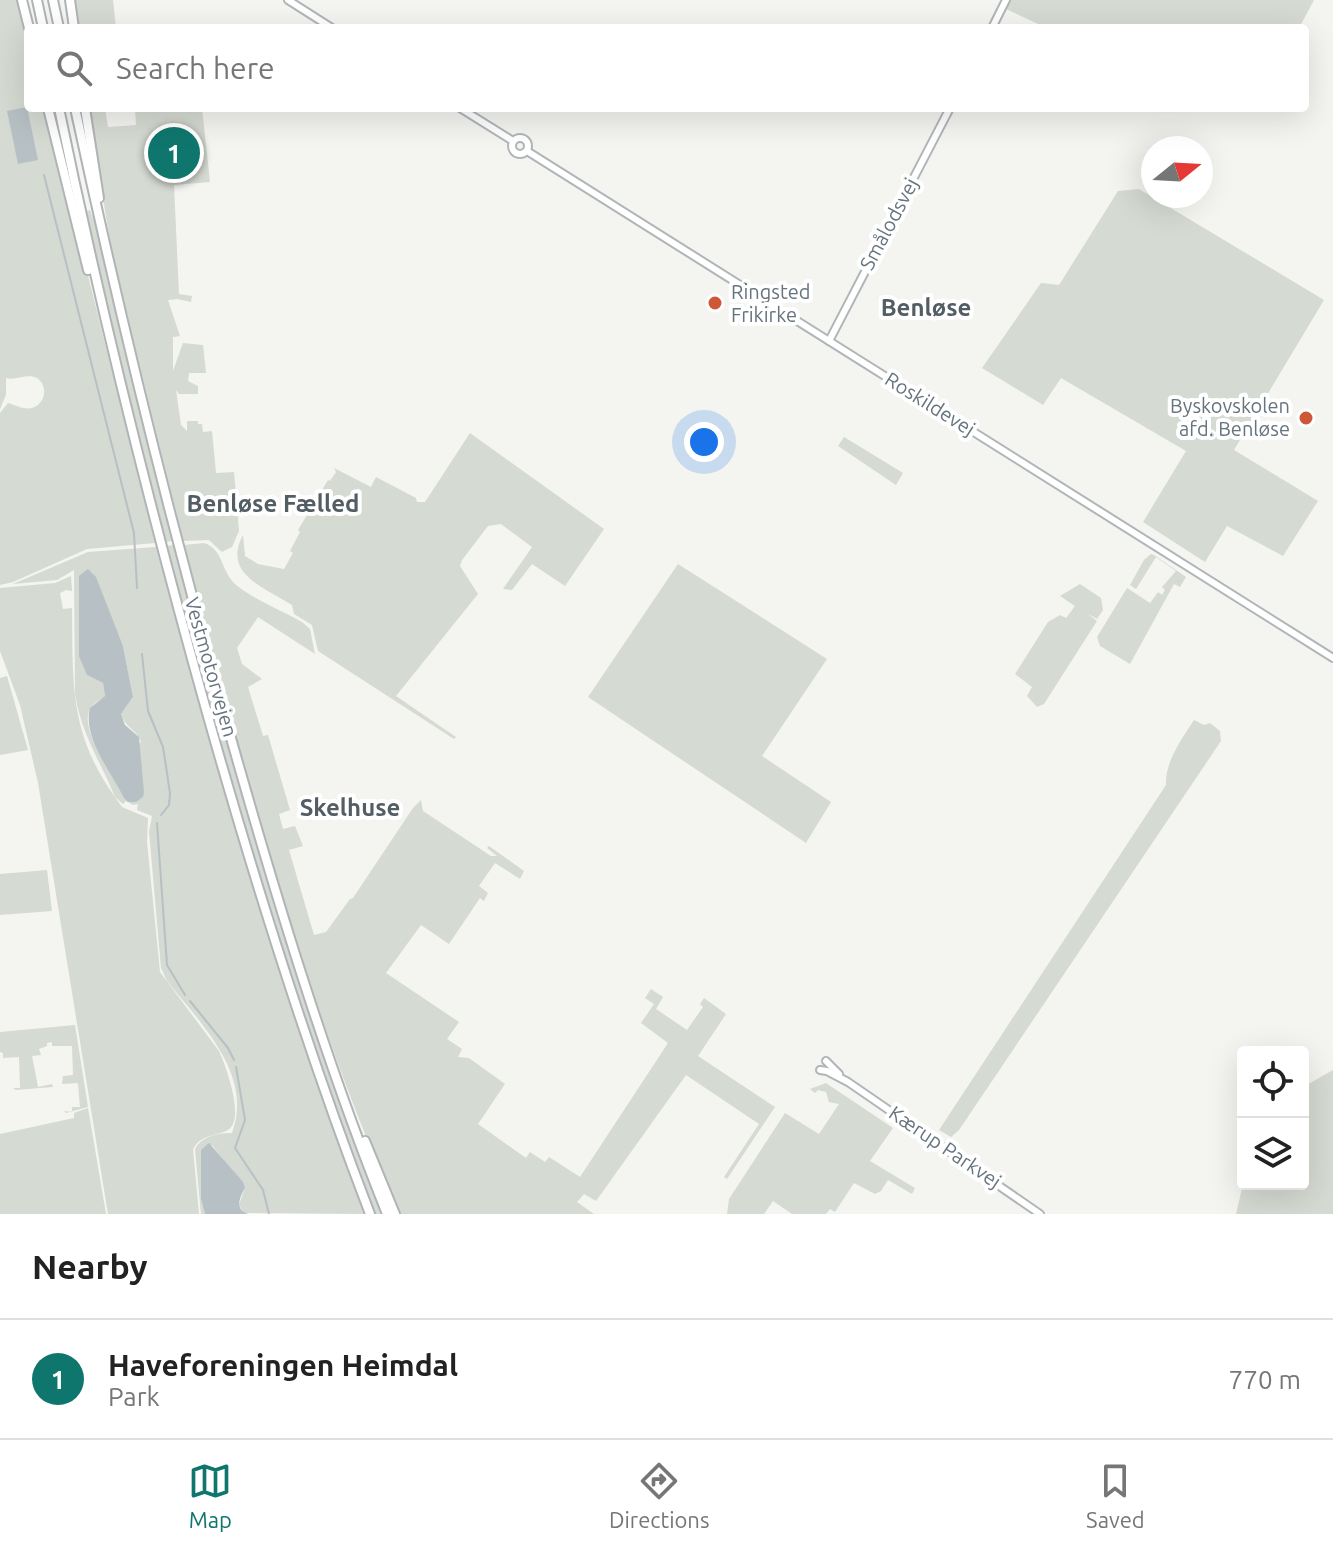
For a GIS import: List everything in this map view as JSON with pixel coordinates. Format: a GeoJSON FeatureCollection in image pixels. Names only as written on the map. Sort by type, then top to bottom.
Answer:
{"type":"FeatureCollection","features":[{"type":"Feature","properties":{"kind":"highway"},"geometry":{"type":"LineString","coordinates":[[22,0],[28,24]]}},
{"type":"Feature","properties":{"kind":"highway"},"geometry":{"type":"LineString","coordinates":[[37,0],[42,24]]}},
{"type":"Feature","properties":{"kind":"highway"},"geometry":{"type":"LineString","coordinates":[[53,0],[58,24]]}},
{"type":"Feature","properties":{"kind":"highway"},"geometry":{"type":"LineString","coordinates":[[70,0],[73,24]]}},
{"type":"Feature","properties":{"kind":"highway"},"geometry":{"type":"LineString","coordinates":[[49,112],[97,303],[105,323]]}},
{"type":"Feature","properties":{"kind":"highway","name":"Vestmotorvejen"},"geometry":{"type":"LineString","coordinates":[[60,112],[105,323],[179,614],[246,852],[309,1048],[370,1214]]}},
{"type":"Feature","properties":{"kind":"highway","name":"Vestmotorvejen"},"geometry":{"type":"LineString","coordinates":[[76,112],[159,472],[258,834],[340,1089],[387,1214]]}},
{"type":"Feature","properties":{"kind":"highway"},"geometry":{"type":"LineString","coordinates":[[86,112],[105,246]]}},
{"type":"Feature","properties":{"kind":"highway"},"geometry":{"type":"LineString","coordinates":[[340,1089],[395,1214]]}},
{"type":"Feature","properties":{"kind":"street"},"geometry":{"type":"LineString","coordinates":[[288,0],[326,24]]}},
{"type":"Feature","properties":{"kind":"street"},"geometry":{"type":"LineString","coordinates":[[994,24],[1006,0]]}},
{"type":"Feature","properties":{"kind":"street"},"geometry":{"type":"LineString","coordinates":[[466,112],[513,141]]}},
{"type":"Feature","properties":{"kind":"street","name":"Smålodsvej"},"geometry":{"type":"LineString","coordinates":[[829,341],[948,112]]}},
{"type":"Feature","properties":{"kind":"street"},"geometry":{"type":"LineString","coordinates":[[519,137],[525,139],[529,145],[527,151],[517,153],[512,148],[513,141],[519,137]]}},
{"type":"Feature","properties":{"kind":"street","name":"Roskildevej"},"geometry":{"type":"LineString","coordinates":[[527,151],[1333,658]]}},
{"type":"Feature","properties":{"kind":"street","name":"Kærup Parkvej"},"geometry":{"type":"LineString","coordinates":[[826,1061],[848,1082]]}},
{"type":"Feature","properties":{"kind":"street","name":"Kærup Parkvej"},"geometry":{"type":"LineString","coordinates":[[820,1070],[848,1082],[1040,1214]]}},
{"type":"Feature","properties":{"kind":"shaded area"},"geometry":{"type":"Polygon","coordinates":[[[0,0],[18,0],[24,24],[24,112],[47,112],[155,543],[87,549],[0,585],[0,413],[8,403],[32,408],[40,403],[44,390],[41,381],[33,377],[6,378],[6,395],[0,409],[0,0]]]}},
{"type":"Feature","properties":{"kind":"shaded area"},"geometry":{"type":"Polygon","coordinates":[[[74,0],[113,0],[116,24],[76,24],[74,0]]]}},
{"type":"Feature","properties":{"kind":"shaded area"},"geometry":{"type":"Polygon","coordinates":[[[1011,0],[1314,0],[1301,24],[1038,24],[1006,9],[1011,0]]]}},
{"type":"Feature","properties":{"kind":"shaded area"},"geometry":{"type":"Polygon","coordinates":[[[24,108],[24,112],[28,112],[38,160],[18,164],[7,111],[24,108]]]}},
{"type":"Feature","properties":{"kind":"shaded area"},"geometry":{"type":"Polygon","coordinates":[[[89,112],[106,112],[108,127],[136,125],[135,112],[202,112],[210,182],[174,185],[179,294],[192,296],[191,302],[168,300],[180,336],[173,337],[173,371],[183,343],[203,345],[206,373],[189,373],[188,381],[198,386],[198,394],[179,394],[176,390],[181,425],[187,431],[187,421],[198,421],[202,424],[203,432],[212,431],[216,473],[234,472],[239,531],[232,547],[222,552],[209,540],[183,541],[113,259],[89,112]]]}},
{"type":"Feature","properties":{"kind":"shaded area"},"geometry":{"type":"Polygon","coordinates":[[[1139,189],[1141,208],[1171,208],[1324,300],[1234,450],[1318,501],[1283,556],[1227,526],[1205,562],[1143,522],[1186,451],[1061,378],[1043,405],[982,368],[1041,283],[1059,285],[1118,191],[1139,189]]]}},
{"type":"Feature","properties":{"kind":"shaded area"},"geometry":{"type":"Polygon","coordinates":[[[90,210],[98,232],[173,541],[164,542],[89,233],[87,211],[90,210]]]}},
{"type":"Feature","properties":{"kind":"shaded area"},"geometry":{"type":"Polygon","coordinates":[[[470,433],[604,529],[565,586],[532,564],[512,590],[503,589],[532,547],[501,524],[488,526],[462,560],[460,566],[478,594],[396,696],[456,737],[454,739],[318,651],[312,625],[294,614],[292,605],[249,578],[238,560],[238,548],[243,535],[245,556],[258,564],[284,569],[293,553],[290,551],[300,532],[298,530],[336,472],[334,468],[371,487],[376,477],[416,498],[417,502],[425,502],[470,433]]]}},
{"type":"Feature","properties":{"kind":"shaded area"},"geometry":{"type":"Polygon","coordinates":[[[844,437],[903,473],[896,485],[838,446],[844,437]]]}},
{"type":"Feature","properties":{"kind":"shaded area"},"geometry":{"type":"Polygon","coordinates":[[[204,543],[215,550],[230,578],[241,589],[310,629],[315,654],[258,617],[237,648],[242,664],[262,679],[248,687],[263,736],[268,735],[290,810],[279,814],[283,829],[295,826],[303,846],[289,850],[314,935],[326,932],[353,898],[421,800],[423,811],[491,856],[497,856],[487,848],[489,846],[524,871],[520,879],[495,863],[479,886],[488,893],[484,901],[480,898],[449,944],[421,925],[386,973],[459,1022],[447,1039],[462,1049],[458,1057],[469,1058],[505,1084],[478,1124],[526,1158],[530,1152],[545,1162],[549,1157],[580,1177],[668,1043],[641,1023],[654,1004],[645,998],[651,989],[663,997],[656,1009],[687,1030],[703,1007],[700,1004],[704,998],[726,1014],[698,1056],[775,1107],[727,1179],[724,1177],[759,1124],[686,1075],[596,1201],[584,1194],[577,1202],[594,1214],[399,1214],[333,1051],[253,799],[184,545],[204,543]]]}},
{"type":"Feature","properties":{"kind":"shaded area"},"geometry":{"type":"Polygon","coordinates":[[[174,545],[276,906],[384,1214],[374,1214],[313,1050],[286,967],[235,799],[165,546],[174,545]]]}},
{"type":"Feature","properties":{"kind":"shaded area"},"geometry":{"type":"Polygon","coordinates":[[[156,547],[252,884],[305,1050],[364,1214],[244,1213],[239,1205],[245,1188],[212,1145],[201,1199],[205,1214],[201,1214],[195,1149],[211,1136],[232,1133],[237,1111],[236,1090],[220,1051],[167,981],[161,968],[149,831],[152,816],[137,810],[138,804],[126,801],[123,804],[115,797],[122,807],[148,818],[147,842],[160,972],[219,1051],[233,1094],[235,1117],[226,1131],[204,1138],[193,1149],[199,1214],[108,1214],[38,783],[20,705],[0,651],[0,588],[55,583],[71,576],[72,591],[60,593],[63,609],[72,608],[75,693],[74,570],[57,580],[13,584],[88,552],[156,547]],[[92,572],[79,657],[87,675],[103,683],[105,696],[90,709],[88,724],[93,741],[110,770],[141,742],[121,714],[133,697],[123,646],[92,572]],[[75,695],[81,729],[100,774],[115,797],[87,735],[75,695]]]}},
{"type":"Feature","properties":{"kind":"shaded area"},"geometry":{"type":"Polygon","coordinates":[[[1154,555],[1186,577],[1180,587],[1174,584],[1130,664],[1100,646],[1097,637],[1127,588],[1150,603],[1158,592],[1162,595],[1165,590],[1162,587],[1176,571],[1156,557],[1136,589],[1130,585],[1144,560],[1154,555]]]}},
{"type":"Feature","properties":{"kind":"shaded area"},"geometry":{"type":"Polygon","coordinates":[[[678,564],[827,659],[762,756],[831,802],[806,843],[588,697],[678,564]]]}},
{"type":"Feature","properties":{"kind":"shaded area"},"geometry":{"type":"Polygon","coordinates":[[[88,569],[96,577],[123,646],[133,697],[121,714],[125,725],[139,737],[144,792],[136,802],[128,802],[124,798],[90,731],[90,708],[105,696],[103,683],[87,675],[79,657],[79,576],[88,569]]]}},
{"type":"Feature","properties":{"kind":"shaded area"},"geometry":{"type":"Polygon","coordinates":[[[1080,584],[1101,598],[1103,610],[1097,619],[1087,613],[1097,621],[1044,704],[1037,707],[1027,696],[1032,687],[1015,674],[1048,622],[1060,615],[1066,618],[1075,606],[1060,596],[1080,584]]]}},
{"type":"Feature","properties":{"kind":"shaded area"},"geometry":{"type":"Polygon","coordinates":[[[7,676],[28,750],[0,755],[0,678],[7,676]]]}},
{"type":"Feature","properties":{"kind":"shaded area"},"geometry":{"type":"Polygon","coordinates":[[[1194,720],[1204,725],[1210,723],[1220,731],[1221,741],[959,1130],[951,1137],[939,1130],[1166,785],[1171,759],[1194,720]]]}},
{"type":"Feature","properties":{"kind":"shaded area"},"geometry":{"type":"Polygon","coordinates":[[[47,870],[52,911],[0,915],[0,874],[47,870]]]}},
{"type":"Feature","properties":{"kind":"shaded area"},"geometry":{"type":"Polygon","coordinates":[[[75,1025],[88,1107],[72,1111],[72,1107],[80,1107],[78,1083],[62,1084],[63,1076],[73,1075],[72,1046],[47,1043],[39,1049],[41,1055],[32,1056],[38,1087],[52,1084],[53,1087],[16,1090],[13,1088],[20,1088],[19,1057],[3,1058],[0,1032],[75,1025]]]}},
{"type":"Feature","properties":{"kind":"shaded area"},"geometry":{"type":"Polygon","coordinates":[[[1333,1070],[1333,1214],[1236,1214],[1242,1190],[1309,1190],[1309,1084],[1333,1070]]]}},
{"type":"Feature","properties":{"kind":"shaded area"},"geometry":{"type":"Polygon","coordinates":[[[826,1083],[893,1128],[870,1161],[915,1188],[912,1194],[888,1180],[875,1194],[854,1183],[835,1212],[830,1209],[826,1214],[792,1214],[773,1201],[764,1214],[727,1214],[729,1199],[785,1113],[819,1134],[839,1104],[829,1102],[826,1092],[818,1090],[815,1093],[810,1089],[826,1083]]]}},
{"type":"Feature","properties":{"kind":"shaded area"},"geometry":{"type":"Polygon","coordinates":[[[88,1108],[106,1214],[0,1214],[0,1134],[74,1118],[74,1113],[88,1108]]]}},
{"type":"Feature","properties":{"kind":"shaded area"},"geometry":{"type":"Polygon","coordinates":[[[209,1143],[243,1182],[245,1188],[240,1206],[248,1214],[205,1214],[201,1199],[201,1150],[209,1143]]]}},
{"type":"Feature","properties":{"kind":"waterway"},"geometry":{"type":"LineString","coordinates":[[44,175],[134,533],[137,588]]}},
{"type":"Feature","properties":{"kind":"waterway"},"geometry":{"type":"LineString","coordinates":[[142,654],[148,711],[163,747],[170,793],[169,805],[161,815]]}},
{"type":"Feature","properties":{"kind":"waterway"},"geometry":{"type":"LineString","coordinates":[[157,823],[167,965],[185,995]]}},
{"type":"Feature","properties":{"kind":"waterway"},"geometry":{"type":"LineString","coordinates":[[190,1001],[234,1060]]}},
{"type":"Feature","properties":{"kind":"waterway"},"geometry":{"type":"LineString","coordinates":[[236,1067],[245,1120],[235,1148],[263,1190],[269,1214]]}},
{"type":"Feature","properties":{"kind":"place","name":"Haveforeningen Heimdal"},"geometry":{"type":"Point","coordinates":[174,153]}},
{"type":"Feature","properties":{"kind":"place","name":"Ringsted Frikirke"},"geometry":{"type":"Point","coordinates":[715,303]}},
{"type":"Feature","properties":{"kind":"place","name":"Byskovskolen afd. Benløse"},"geometry":{"type":"Point","coordinates":[1306,418]}},
{"type":"Feature","properties":{"kind":"district","name":"Benløse"},"geometry":{"type":"Point","coordinates":[926,308]}},
{"type":"Feature","properties":{"kind":"district","name":"Benløse Fælled"},"geometry":{"type":"Point","coordinates":[273,504]}},
{"type":"Feature","properties":{"kind":"district","name":"Skelhuse"},"geometry":{"type":"Point","coordinates":[350,808]}}]}
